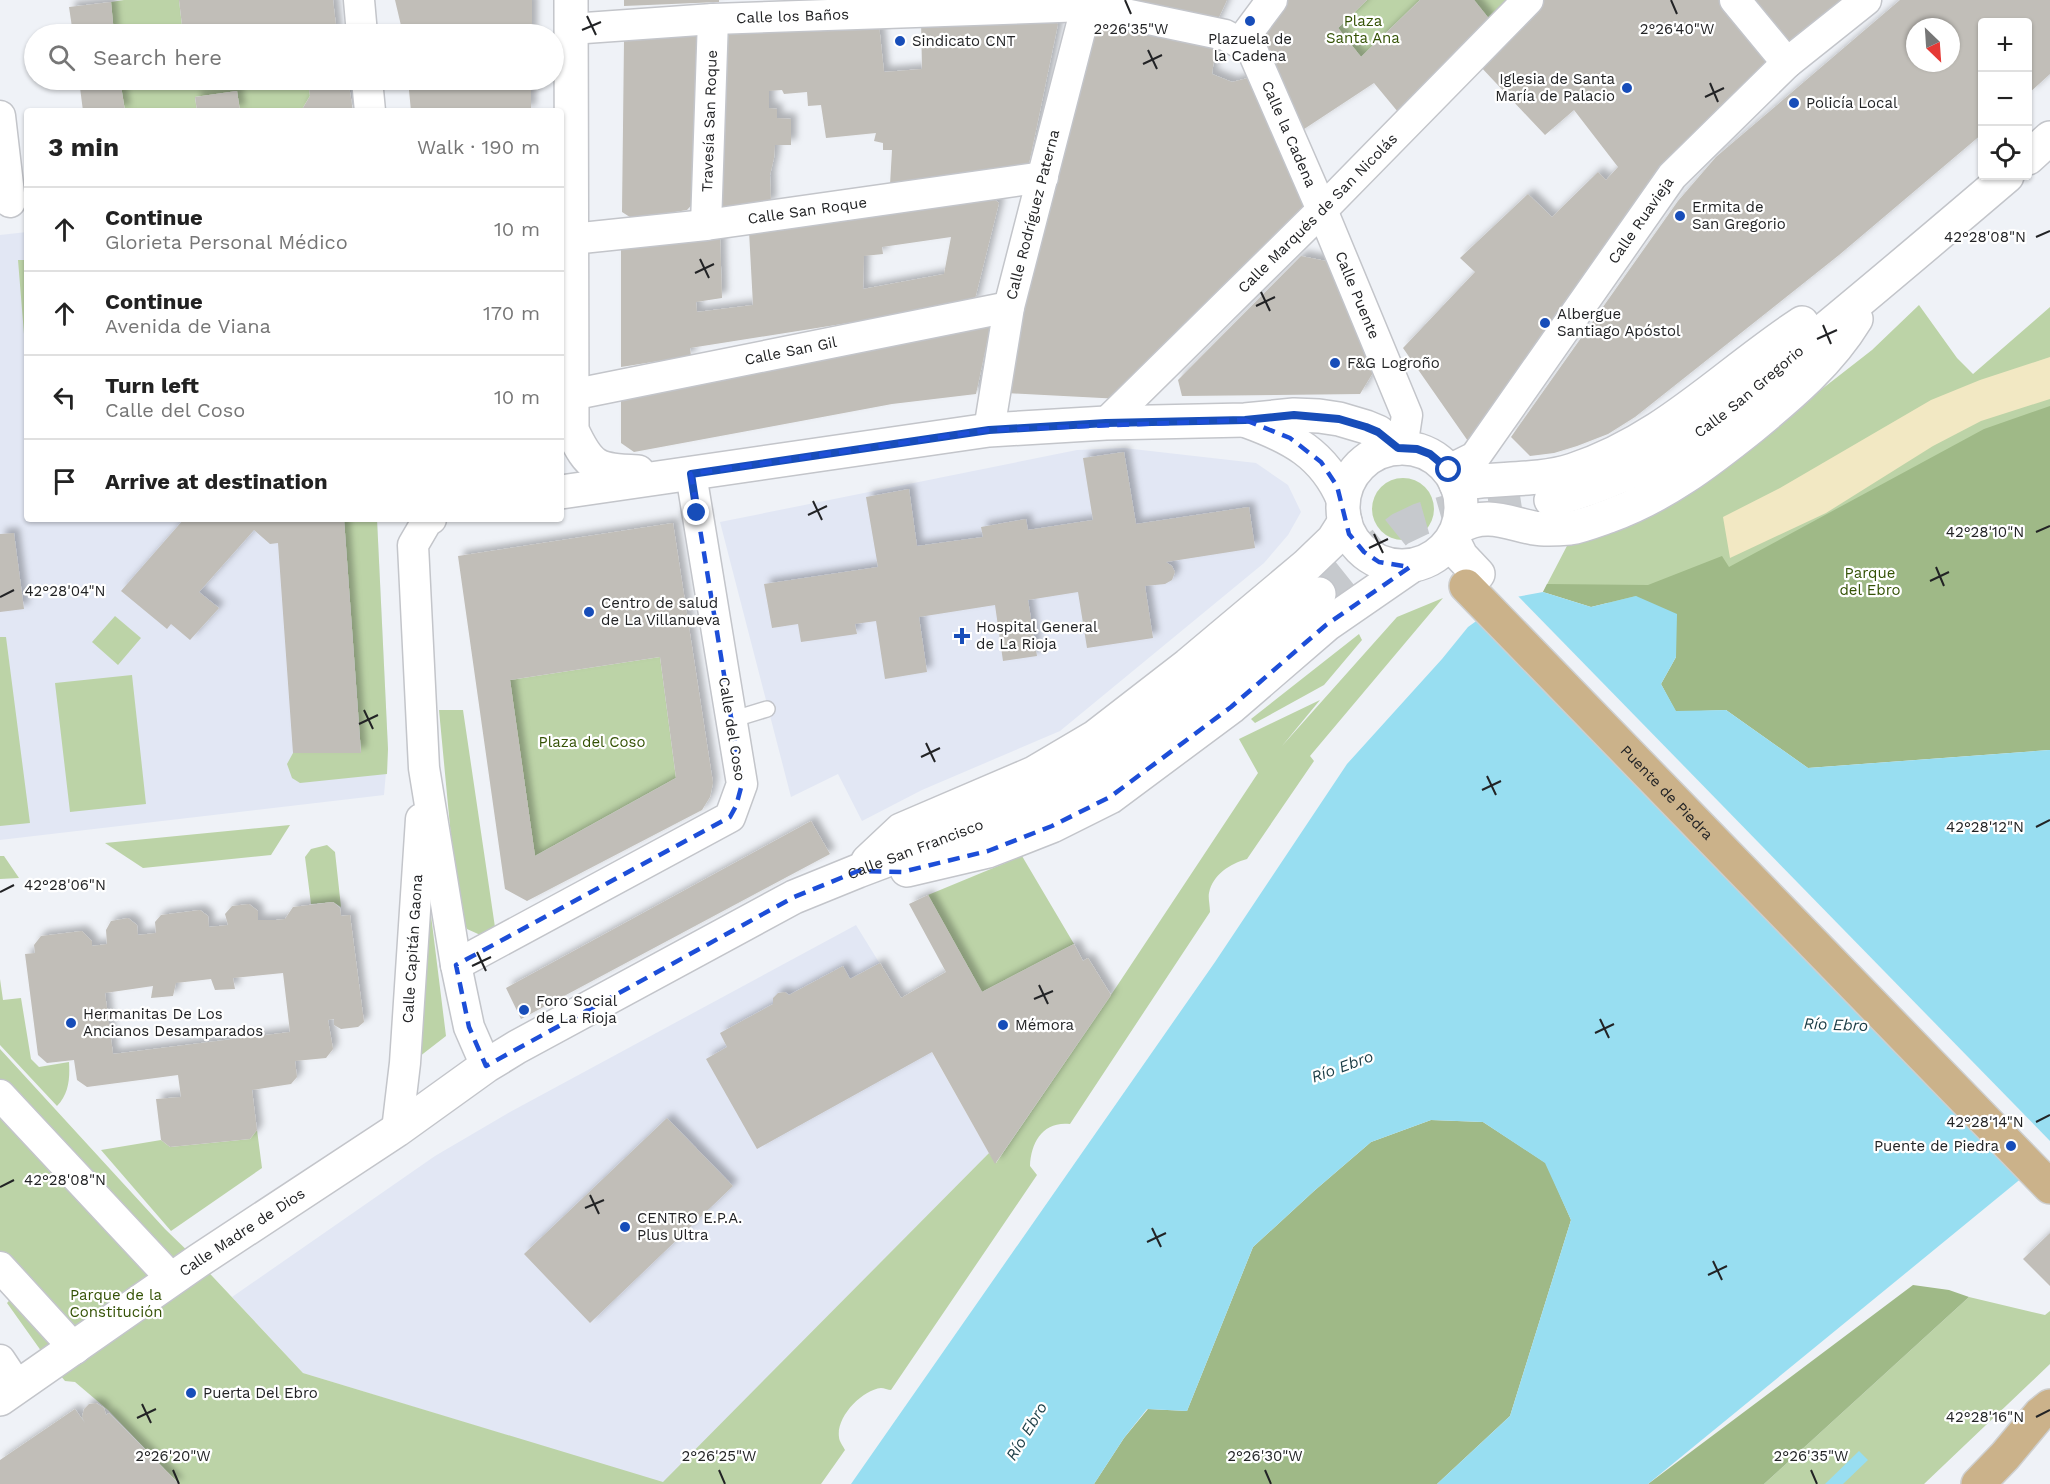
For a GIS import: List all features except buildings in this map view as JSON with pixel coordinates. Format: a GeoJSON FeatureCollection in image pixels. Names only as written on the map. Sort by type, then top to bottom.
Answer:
{"type":"FeatureCollection","features":[{"type":"Feature","properties":{"kind":"main road"},"geometry":{"type":"LineString","coordinates":[[571,15],[571,395],[566,434],[592,464],[608,471],[691,474]]}},
{"type":"Feature","properties":{"kind":"main road"},"geometry":{"type":"LineString","coordinates":[[2032,154],[2050,138]]}},
{"type":"Feature","properties":{"kind":"main road","name":"Calle San Gregorio"},"geometry":{"type":"LineString","coordinates":[[1551,500],[1574,494],[1625,474],[1661,457],[1691,438],[1872,291],[2002,180]]}},
{"type":"Feature","properties":{"kind":"main road"},"geometry":{"type":"LineString","coordinates":[[1452,477],[1486,480],[1547,476],[1572,471],[1611,456],[1680,415],[1760,353],[1818,313],[1872,291]]}},
{"type":"Feature","properties":{"kind":"main road"},"geometry":{"type":"LineString","coordinates":[[858,871],[882,874],[902,872],[988,851],[1052,826],[1110,797],[1231,708],[1326,626],[1418,564],[1443,552],[1456,533],[1471,521],[1486,519],[1511,521],[1533,528],[1553,530],[1573,527],[1633,507],[1661,494],[1726,448],[1807,379],[1836,349],[1872,291]]}},
{"type":"Feature","properties":{"kind":"main road"},"geometry":{"type":"LineString","coordinates":[[564,492],[989,430],[1106,423],[1245,420],[1294,415],[1339,419],[1378,432],[1400,448]]}},
{"type":"Feature","properties":{"kind":"main road"},"geometry":{"type":"LineString","coordinates":[[1245,420],[1290,438],[1321,462],[1329,474],[1344,510],[1354,543],[1372,559],[1393,566],[1418,564]]}},
{"type":"Feature","properties":{"kind":"main road"},"geometry":{"type":"LineString","coordinates":[[858,871],[901,830],[1034,773],[1095,737],[1188,665],[1307,565],[1333,540],[1344,510],[1346,488],[1358,467],[1378,453],[1400,448],[1417,449],[1430,454],[1452,477],[1461,511],[1456,533]]}},
{"type":"Feature","properties":{"kind":"main road","name":"Puente de Piedra"},"geometry":{"type":"LineString","coordinates":[[1456,533],[1461,556],[1472,580],[2050,1187]]}},
{"type":"Feature","properties":{"kind":"main road","name":"Puente de Piedra"},"geometry":{"type":"LineString","coordinates":[[1418,564],[1446,569],[1472,580],[2050,1166]]}},
{"type":"Feature","properties":{"kind":"main road","name":"Calle San Francisco"},"geometry":{"type":"LineString","coordinates":[[486,1066],[549,1029],[794,897],[1028,807],[1084,779],[1134,746],[1216,681],[1319,594]]}},
{"type":"Feature","properties":{"kind":"main road","name":"Calle Madre de Dios"},"geometry":{"type":"LineString","coordinates":[[9,1393],[172,1279],[397,1130],[486,1066]]}},
{"type":"Feature","properties":{"kind":"main road"},"geometry":{"type":"LineString","coordinates":[[1978,1484],[2040,1414],[2050,1406]]}},
{"type":"Feature","properties":{"kind":"main road"},"geometry":{"type":"LineString","coordinates":[[2018,1441],[2050,1421]]}},
{"type":"Feature","properties":{"kind":"street"},"geometry":{"type":"LineString","coordinates":[[359,0],[361,24]]}},
{"type":"Feature","properties":{"kind":"street"},"geometry":{"type":"LineString","coordinates":[[1240,43],[1272,0]]}},
{"type":"Feature","properties":{"kind":"street","name":"Calle Marqués de San Nicolás"},"geometry":{"type":"LineString","coordinates":[[1106,423],[1322,210],[1528,0]]}},
{"type":"Feature","properties":{"kind":"street"},"geometry":{"type":"LineString","coordinates":[[1735,0],[1787,63]]}},
{"type":"Feature","properties":{"kind":"street","name":"Calle Ruavieja"},"geometry":{"type":"LineString","coordinates":[[1452,477],[1475,457],[1672,176],[1787,63],[1866,0]]}},
{"type":"Feature","properties":{"kind":"street","name":"Calle la Cadena"},"geometry":{"type":"LineString","coordinates":[[1088,3],[1225,35],[1240,43],[1250,45],[1322,210]]}},
{"type":"Feature","properties":{"kind":"street","name":"Calle los Baños"},"geometry":{"type":"LineString","coordinates":[[571,15],[713,19],[1088,3]]}},
{"type":"Feature","properties":{"kind":"street","name":"Calle Rodríguez Paterna"},"geometry":{"type":"LineString","coordinates":[[989,430],[1009,307],[1088,3]]}},
{"type":"Feature","properties":{"kind":"street","name":"Travesía San Roque"},"geometry":{"type":"LineString","coordinates":[[706,225],[713,19]]}},
{"type":"Feature","properties":{"kind":"street"},"geometry":{"type":"LineString","coordinates":[[368,90],[370,108]]}},
{"type":"Feature","properties":{"kind":"street"},"geometry":{"type":"LineString","coordinates":[[0,116],[12,207]]}},
{"type":"Feature","properties":{"kind":"street","name":"Calle San Roque"},"geometry":{"type":"LineString","coordinates":[[572,239],[706,225],[1043,177]]}},
{"type":"Feature","properties":{"kind":"street","name":"Calle Puente"},"geometry":{"type":"LineString","coordinates":[[1322,210],[1407,415],[1400,448]]}},
{"type":"Feature","properties":{"kind":"street","name":"Calle San Gil"},"geometry":{"type":"LineString","coordinates":[[571,395],[1009,307]]}},
{"type":"Feature","properties":{"kind":"street","name":"Calle del Coso"},"geometry":{"type":"LineString","coordinates":[[456,965],[730,817],[742,784],[691,474]]}},
{"type":"Feature","properties":{"kind":"street","name":"Calle Capitán Gaona"},"geometry":{"type":"LineString","coordinates":[[426,522],[413,545],[424,768],[456,965],[469,1027],[486,1066]]}},
{"type":"Feature","properties":{"kind":"street","name":"Calle Capitán Gaona"},"geometry":{"type":"LineString","coordinates":[[397,1130],[405,1063],[424,768]]}},
{"type":"Feature","properties":{"kind":"street"},"geometry":{"type":"LineString","coordinates":[[0,1095],[172,1279]]}},
{"type":"Feature","properties":{"kind":"street"},"geometry":{"type":"LineString","coordinates":[[0,1267],[75,1348]]}},
{"type":"Feature","properties":{"kind":"street"},"geometry":{"type":"LineString","coordinates":[[0,1360],[9,1393]]}},
{"type":"Feature","properties":{"kind":"lane"},"geometry":{"type":"LineString","coordinates":[[731,720],[767,709]]}},
{"type":"Feature","properties":{"kind":"highlighted area"},"geometry":{"type":"Polygon","coordinates":[[[1245,420],[1290,438],[1321,462],[1337,486],[1349,534],[1364,552],[1379,562],[1410,567],[1326,625],[1231,707],[1110,797],[1052,826],[988,851],[902,872],[858,871],[794,897],[486,1066],[469,1027],[456,965],[730,817],[736,806],[742,784],[691,474],[989,430],[1245,420]]]}},
{"type":"Feature","properties":{"kind":"shaded area"},"geometry":{"type":"Polygon","coordinates":[[[24,232],[24,522],[377,522],[388,749],[384,795],[0,840],[0,235],[24,232]]]}},
{"type":"Feature","properties":{"kind":"shaded area","name":"Hospital General de La Rioja"},"geometry":{"type":"Polygon","coordinates":[[[1124,448],[1256,463],[1288,485],[1301,512],[1288,535],[1264,563],[1060,731],[922,790],[862,821],[838,774],[791,797],[720,522],[1077,450],[1124,448]]]}},
{"type":"Feature","properties":{"kind":"shaded area","name":"CENTRO E.P.A. Plus Ultra"},"geometry":{"type":"Polygon","coordinates":[[[856,925],[901,998],[989,1153],[663,1483],[303,1373],[232,1297],[435,1156],[510,1112],[856,925]]]}},
{"type":"Feature","properties":{"kind":"green space"},"geometry":{"type":"Polygon","coordinates":[[[179,0],[182,24],[113,24],[111,2],[179,0]]]}},
{"type":"Feature","properties":{"kind":"green space","name":"Plaza Santa Ana"},"geometry":{"type":"Polygon","coordinates":[[[1367,0],[1420,0],[1361,57],[1338,28],[1367,0]]]}},
{"type":"Feature","properties":{"kind":"green space"},"geometry":{"type":"Polygon","coordinates":[[[1474,0],[1508,0],[1490,20],[1474,0]]]}},
{"type":"Feature","properties":{"kind":"green space"},"geometry":{"type":"Polygon","coordinates":[[[122,90],[309,90],[310,96],[303,108],[240,108],[237,91],[195,97],[197,108],[125,108],[122,90]]]}},
{"type":"Feature","properties":{"kind":"green space"},"geometry":{"type":"Polygon","coordinates":[[[18,260],[24,260],[24,334],[18,260]]]}},
{"type":"Feature","properties":{"kind":"green space","name":"Parque del Ebro"},"geometry":{"type":"Polygon","coordinates":[[[1919,305],[1957,358],[1973,374],[2050,307],[2050,750],[1677,614],[1543,592],[1569,542],[1731,460],[1872,350],[1919,305]]]}},
{"type":"Feature","properties":{"kind":"green space","name":"Parque del Ebro"},"geometry":{"type":"Polygon","coordinates":[[[2050,406],[2050,750],[1808,768],[1726,710],[1676,712],[1661,684],[1676,657],[1636,596],[1591,607],[1543,592],[1547,584],[1648,585],[1722,556],[1729,567],[1984,429],[2050,406]]]}},
{"type":"Feature","properties":{"kind":"green space"},"geometry":{"type":"Polygon","coordinates":[[[1403,478],[1415,480],[1425,487],[1432,497],[1434,509],[1432,521],[1425,531],[1415,538],[1403,540],[1391,538],[1381,531],[1374,521],[1372,509],[1374,497],[1381,487],[1391,480],[1403,478]]]}},
{"type":"Feature","properties":{"kind":"green space"},"geometry":{"type":"Polygon","coordinates":[[[344,522],[377,522],[388,749],[387,774],[300,783],[292,778],[287,764],[293,753],[361,752],[344,522]]]}},
{"type":"Feature","properties":{"kind":"green space","name":"Parque de la Constitución"},"geometry":{"type":"Polygon","coordinates":[[[1443,598],[1310,756],[1314,761],[1247,859],[1229,867],[1214,880],[1209,893],[1210,912],[1070,1124],[1052,1126],[1040,1135],[1033,1149],[1030,1166],[1037,1175],[891,1390],[881,1388],[866,1394],[846,1413],[839,1429],[839,1439],[845,1450],[821,1484],[179,1484],[108,1410],[75,1382],[65,1381],[7,1303],[20,1289],[0,1268],[0,1049],[165,1229],[303,1373],[663,1482],[989,1153],[996,1163],[1258,773],[1239,739],[1320,700],[1282,746],[1397,617],[1443,598]]]}},
{"type":"Feature","properties":{"kind":"green space"},"geometry":{"type":"Polygon","coordinates":[[[115,616],[141,638],[118,665],[92,642],[115,616]]]}},
{"type":"Feature","properties":{"kind":"green space"},"geometry":{"type":"Polygon","coordinates":[[[1359,634],[1362,640],[1324,685],[1255,723],[1251,719],[1359,634]]]}},
{"type":"Feature","properties":{"kind":"green space"},"geometry":{"type":"Polygon","coordinates":[[[0,637],[6,637],[30,823],[0,826],[0,637]]]}},
{"type":"Feature","properties":{"kind":"green space","name":"Plaza del Coso"},"geometry":{"type":"Polygon","coordinates":[[[660,657],[676,778],[535,856],[510,680],[660,657]]]}},
{"type":"Feature","properties":{"kind":"green space"},"geometry":{"type":"Polygon","coordinates":[[[132,675],[146,804],[70,812],[55,683],[132,675]]]}},
{"type":"Feature","properties":{"kind":"green space"},"geometry":{"type":"Polygon","coordinates":[[[439,710],[463,710],[496,934],[487,938],[467,929],[458,911],[439,710]]]}},
{"type":"Feature","properties":{"kind":"green space"},"geometry":{"type":"Polygon","coordinates":[[[290,825],[271,855],[143,868],[105,843],[290,825]]]}},
{"type":"Feature","properties":{"kind":"green space"},"geometry":{"type":"Polygon","coordinates":[[[327,845],[335,852],[341,907],[333,902],[311,904],[305,857],[311,849],[327,845]]]}},
{"type":"Feature","properties":{"kind":"green space"},"geometry":{"type":"Polygon","coordinates":[[[0,856],[4,856],[19,878],[0,879],[0,856]]]}},
{"type":"Feature","properties":{"kind":"green space"},"geometry":{"type":"Polygon","coordinates":[[[1022,856],[1074,944],[982,992],[928,895],[1022,856]]]}},
{"type":"Feature","properties":{"kind":"green space"},"geometry":{"type":"Polygon","coordinates":[[[426,875],[446,1036],[415,1060],[426,875]]]}},
{"type":"Feature","properties":{"kind":"green space"},"geometry":{"type":"Polygon","coordinates":[[[0,979],[3,1000],[21,998],[31,1059],[39,1067],[69,1062],[68,1086],[57,1106],[0,1045],[0,979]]]}},
{"type":"Feature","properties":{"kind":"green space"},"geometry":{"type":"Polygon","coordinates":[[[1431,1120],[1483,1122],[1546,1163],[1571,1220],[1510,1416],[1437,1484],[1094,1484],[1124,1438],[1148,1409],[1187,1411],[1253,1247],[1371,1142],[1431,1120]]]}},
{"type":"Feature","properties":{"kind":"green space"},"geometry":{"type":"Polygon","coordinates":[[[257,1130],[262,1168],[171,1231],[101,1150],[161,1140],[170,1147],[250,1139],[257,1130]]]}},
{"type":"Feature","properties":{"kind":"green space"},"geometry":{"type":"Polygon","coordinates":[[[1913,1285],[1949,1290],[1969,1297],[1764,1484],[1648,1484],[1913,1285]]]}},
{"type":"Feature","properties":{"kind":"green space"},"geometry":{"type":"Polygon","coordinates":[[[1969,1297],[2045,1315],[2050,1311],[2050,1364],[1924,1484],[1764,1484],[1969,1297]]]}},
{"type":"Feature","properties":{"kind":"sand"},"geometry":{"type":"Polygon","coordinates":[[[2050,357],[2050,399],[1981,421],[1933,446],[1826,513],[1730,558],[1723,517],[1780,488],[1931,400],[1980,380],[2050,357]]]}},
{"type":"Feature","properties":{"kind":"water","name":"Río Ebro"},"geometry":{"type":"Polygon","coordinates":[[[1543,592],[1591,607],[1636,596],[1677,614],[1676,657],[1661,684],[1676,711],[1726,710],[1808,768],[2050,750],[2050,1155],[1648,1484],[1437,1484],[1510,1416],[1571,1220],[1545,1163],[1483,1122],[1431,1120],[1371,1142],[1253,1247],[1187,1411],[1147,1409],[1124,1438],[1094,1484],[851,1484],[1215,962],[1347,764],[1468,627],[1493,609],[1516,597],[1543,592]]]}},
{"type":"Feature","properties":{"kind":"water"},"geometry":{"type":"Polygon","coordinates":[[[1859,1451],[1868,1460],[1843,1484],[1825,1484],[1859,1451]]]}},
{"type":"Feature","properties":{"kind":"pier","name":"Puente de Piedra"},"geometry":{"type":"Polygon","coordinates":[[[1516,594],[2050,1141],[2050,1159],[2023,1181],[1492,606],[1516,594]]]}},
{"type":"Feature","properties":{"kind":"tunnel"},"geometry":{"type":"LineString","coordinates":[[1319,594],[1400,529],[1421,519],[1449,511],[1551,500]]}},
{"type":"Feature","properties":{"kind":"place","name":"Plazuela de la Cadena"},"geometry":{"type":"Point","coordinates":[1250,21]}},
{"type":"Feature","properties":{"kind":"place","name":"Sindicato CNT"},"geometry":{"type":"Point","coordinates":[900,41]}},
{"type":"Feature","properties":{"kind":"place","name":"Iglesia de Santa María de Palacio"},"geometry":{"type":"Point","coordinates":[1627,88]}},
{"type":"Feature","properties":{"kind":"place","name":"Policía Local"},"geometry":{"type":"Point","coordinates":[1794,103]}},
{"type":"Feature","properties":{"kind":"place","name":"Ermita de San Gregorio"},"geometry":{"type":"Point","coordinates":[1680,216]}},
{"type":"Feature","properties":{"kind":"place","name":"Albergue Santiago Apóstol"},"geometry":{"type":"Point","coordinates":[1545,323]}},
{"type":"Feature","properties":{"kind":"place","name":"F&G Logroño"},"geometry":{"type":"Point","coordinates":[1335,363]}},
{"type":"Feature","properties":{"kind":"place","name":"Centro de salud de La Villanueva"},"geometry":{"type":"Point","coordinates":[589,612]}},
{"type":"Feature","properties":{"kind":"place","name":"Hospital General de La Rioja"},"geometry":{"type":"Point","coordinates":[962,636]}},
{"type":"Feature","properties":{"kind":"place","name":"Foro Social de La Rioja"},"geometry":{"type":"Point","coordinates":[524,1010]}},
{"type":"Feature","properties":{"kind":"place","name":"Hermanitas De Los Ancianos Desamparados"},"geometry":{"type":"Point","coordinates":[71,1023]}},
{"type":"Feature","properties":{"kind":"place","name":"Mémora"},"geometry":{"type":"Point","coordinates":[1003,1025]}},
{"type":"Feature","properties":{"kind":"place","name":"Puente de Piedra"},"geometry":{"type":"Point","coordinates":[2011,1146]}},
{"type":"Feature","properties":{"kind":"place","name":"CENTRO E.P.A. Plus Ultra"},"geometry":{"type":"Point","coordinates":[625,1227]}},
{"type":"Feature","properties":{"kind":"place","name":"Puerta Del Ebro"},"geometry":{"type":"Point","coordinates":[191,1393]}},
{"type":"Feature","properties":{"kind":"route"},"geometry":{"type":"LineString","coordinates":[[697,513],[691,474],[989,430],[1106,423],[1245,420],[1294,415],[1319,416],[1366,427],[1378,432],[1398,448],[1417,449],[1430,454],[1449,470]]}}]}
